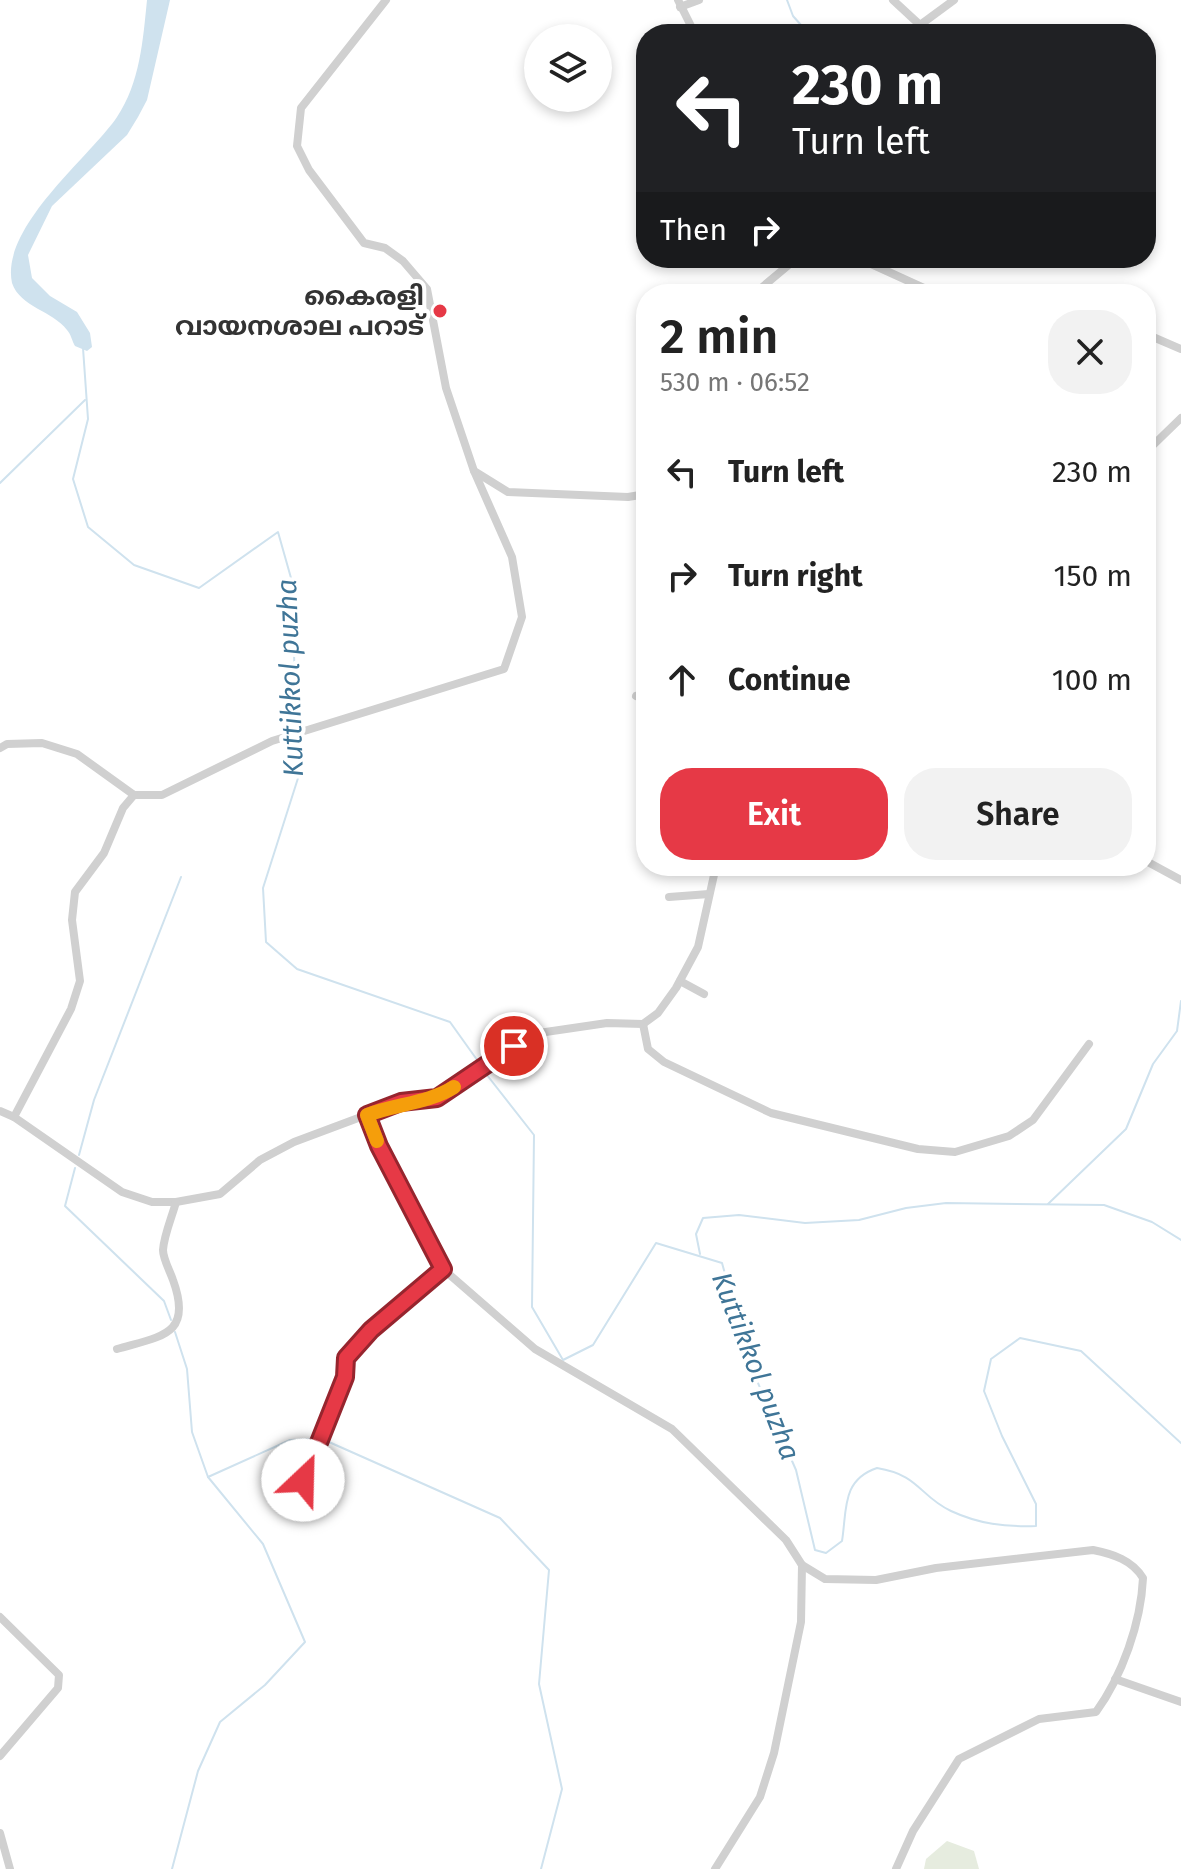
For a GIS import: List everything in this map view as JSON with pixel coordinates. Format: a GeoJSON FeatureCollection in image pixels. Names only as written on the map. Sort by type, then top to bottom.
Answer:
{"type":"FeatureCollection","features":[{"type":"Feature","properties":{"kind":"street"},"geometry":{"type":"LineString","coordinates":[[0,748],[7,744],[42,743],[77,754],[134,795],[162,795],[272,741],[504,669],[522,617],[512,557],[474,471],[446,388],[427,289],[403,261],[385,248],[364,243],[309,170],[297,146],[301,108],[386,0]]}},
{"type":"Feature","properties":{"kind":"street"},"geometry":{"type":"LineString","coordinates":[[690,24],[679,4],[699,0]]}},
{"type":"Feature","properties":{"kind":"street"},"geometry":{"type":"LineString","coordinates":[[893,0],[916,24]]}},
{"type":"Feature","properties":{"kind":"street"},"geometry":{"type":"LineString","coordinates":[[927,24],[954,0]]}},
{"type":"Feature","properties":{"kind":"street"},"geometry":{"type":"LineString","coordinates":[[766,284],[785,268]]}},
{"type":"Feature","properties":{"kind":"street"},"geometry":{"type":"LineString","coordinates":[[880,268],[915,284]]}},
{"type":"Feature","properties":{"kind":"street"},"geometry":{"type":"LineString","coordinates":[[1156,338],[1181,349]]}},
{"type":"Feature","properties":{"kind":"street"},"geometry":{"type":"LineString","coordinates":[[1156,442],[1181,418]]}},
{"type":"Feature","properties":{"kind":"street"},"geometry":{"type":"LineString","coordinates":[[474,471],[508,492],[636,496]]}},
{"type":"Feature","properties":{"kind":"street"},"geometry":{"type":"LineString","coordinates":[[487,501],[491,483]]}},
{"type":"Feature","properties":{"kind":"street"},"geometry":{"type":"LineString","coordinates":[[14,1117],[71,1009],[80,981],[72,920],[75,892],[104,853],[123,808],[134,795]]}},
{"type":"Feature","properties":{"kind":"street"},"geometry":{"type":"LineString","coordinates":[[1156,866],[1181,880]]}},
{"type":"Feature","properties":{"kind":"street"},"geometry":{"type":"LineString","coordinates":[[0,1111],[14,1117],[122,1192],[152,1202],[176,1202],[220,1194],[272,1154],[401,1102],[437,1098],[532,1034],[607,1023],[643,1024],[658,1013],[698,947],[714,876]]}},
{"type":"Feature","properties":{"kind":"street"},"geometry":{"type":"LineString","coordinates":[[669,897],[709,894]]}},
{"type":"Feature","properties":{"kind":"street"},"geometry":{"type":"LineString","coordinates":[[680,981],[704,994]]}},
{"type":"Feature","properties":{"kind":"street"},"geometry":{"type":"LineString","coordinates":[[643,1024],[648,1049],[664,1062],[771,1113],[918,1149],[955,1152],[1009,1136],[1033,1120],[1089,1044]]}},
{"type":"Feature","properties":{"kind":"street"},"geometry":{"type":"LineString","coordinates":[[367,1115],[379,1146],[443,1269],[535,1349],[672,1429],[786,1540],[802,1565],[825,1579],[876,1580],[1053,1553],[1093,1550],[1113,1553],[1129,1562],[1143,1578],[1138,1617],[1115,1679],[1096,1712],[1039,1719],[959,1759],[913,1831],[896,1869]]}},
{"type":"Feature","properties":{"kind":"street"},"geometry":{"type":"LineString","coordinates":[[117,1349],[155,1338],[178,1323],[181,1317],[181,1300],[163,1252],[176,1202]]}},
{"type":"Feature","properties":{"kind":"street"},"geometry":{"type":"LineString","coordinates":[[330,1498],[308,1485],[302,1474],[345,1377],[346,1358],[371,1330],[443,1269]]}},
{"type":"Feature","properties":{"kind":"street"},"geometry":{"type":"LineString","coordinates":[[715,1869],[760,1797],[774,1753],[801,1622],[802,1565]]}},
{"type":"Feature","properties":{"kind":"street"},"geometry":{"type":"LineString","coordinates":[[0,1617],[59,1675],[58,1688],[0,1756]]}},
{"type":"Feature","properties":{"kind":"street"},"geometry":{"type":"LineString","coordinates":[[1115,1679],[1181,1702]]}},
{"type":"Feature","properties":{"kind":"street"},"geometry":{"type":"LineString","coordinates":[[0,1833],[10,1869]]}},
{"type":"Feature","properties":{"kind":"shaded area"},"geometry":{"type":"Polygon","coordinates":[[[947,1841],[974,1851],[979,1869],[924,1869],[926,1859],[947,1841]]]}},
{"type":"Feature","properties":{"kind":"water"},"geometry":{"type":"Polygon","coordinates":[[[147,0],[170,0],[147,100],[127,135],[52,206],[28,255],[32,278],[50,296],[77,312],[90,333],[92,347],[87,351],[75,346],[61,324],[16,291],[12,283],[12,261],[33,216],[105,133],[125,104],[136,76],[147,0]]]}},
{"type":"Feature","properties":{"kind":"waterway"},"geometry":{"type":"LineString","coordinates":[[787,0],[793,16],[800,24]]}},
{"type":"Feature","properties":{"kind":"waterway","name":"Kuttikkol puzha"},"geometry":{"type":"LineString","coordinates":[[83,348],[88,419],[73,479],[88,527],[134,565],[199,588],[278,532],[291,578],[297,731]]}},
{"type":"Feature","properties":{"kind":"waterway"},"geometry":{"type":"LineString","coordinates":[[0,483],[85,400]]}},
{"type":"Feature","properties":{"kind":"waterway","name":"Kuttikkol puzha"},"geometry":{"type":"LineString","coordinates":[[297,737],[299,775],[263,888],[266,942],[297,969],[450,1022],[480,1064]]}},
{"type":"Feature","properties":{"kind":"waterway"},"geometry":{"type":"LineString","coordinates":[[79,1155],[94,1100],[181,877]]}},
{"type":"Feature","properties":{"kind":"waterway"},"geometry":{"type":"LineString","coordinates":[[1048,1204],[1126,1129],[1153,1064],[1177,1031],[1181,1001]]}},
{"type":"Feature","properties":{"kind":"waterway","name":"Kuttikkol puzha"},"geometry":{"type":"LineString","coordinates":[[483,1070],[534,1135],[532,1307],[563,1360],[593,1345],[656,1243],[722,1263],[751,1367],[796,1470],[815,1550],[826,1553],[842,1541],[851,1488],[865,1473],[877,1468],[911,1481],[940,1505],[961,1515],[992,1524],[1036,1526],[1036,1504],[1002,1436],[984,1391],[991,1359],[1020,1338],[1081,1351],[1181,1443]]}},
{"type":"Feature","properties":{"kind":"waterway"},"geometry":{"type":"LineString","coordinates":[[75,1168],[65,1206],[164,1301],[171,1320]]}},
{"type":"Feature","properties":{"kind":"waterway"},"geometry":{"type":"LineString","coordinates":[[700,1254],[696,1234],[703,1218],[739,1215],[805,1223],[859,1220],[906,1208],[946,1203],[1104,1205],[1152,1222],[1181,1240]]}},
{"type":"Feature","properties":{"kind":"waterway"},"geometry":{"type":"LineString","coordinates":[[175,1332],[187,1369],[192,1432],[208,1477],[290,1440],[316,1439]]}},
{"type":"Feature","properties":{"kind":"waterway"},"geometry":{"type":"LineString","coordinates":[[329,1442],[500,1518],[549,1570],[539,1684],[562,1789],[541,1869]]}},
{"type":"Feature","properties":{"kind":"waterway"},"geometry":{"type":"LineString","coordinates":[[172,1869],[198,1771],[220,1722],[265,1685],[305,1642],[263,1544],[208,1477]]}},
{"type":"Feature","properties":{"kind":"slow traffic"},"geometry":{"type":"LineString","coordinates":[[377,1141],[367,1115],[401,1102],[437,1098],[454,1087]]}},
{"type":"Feature","properties":{"kind":"place","name":"കൈരളി വായനശാല പറാട്"},"geometry":{"type":"Point","coordinates":[440,311]}},
{"type":"Feature","properties":{"kind":"route"},"geometry":{"type":"LineString","coordinates":[[303,1480],[302,1474],[316,1450],[345,1377],[346,1358],[371,1330],[443,1269],[379,1146],[367,1115],[401,1102],[437,1098],[514,1046]]}}]}
